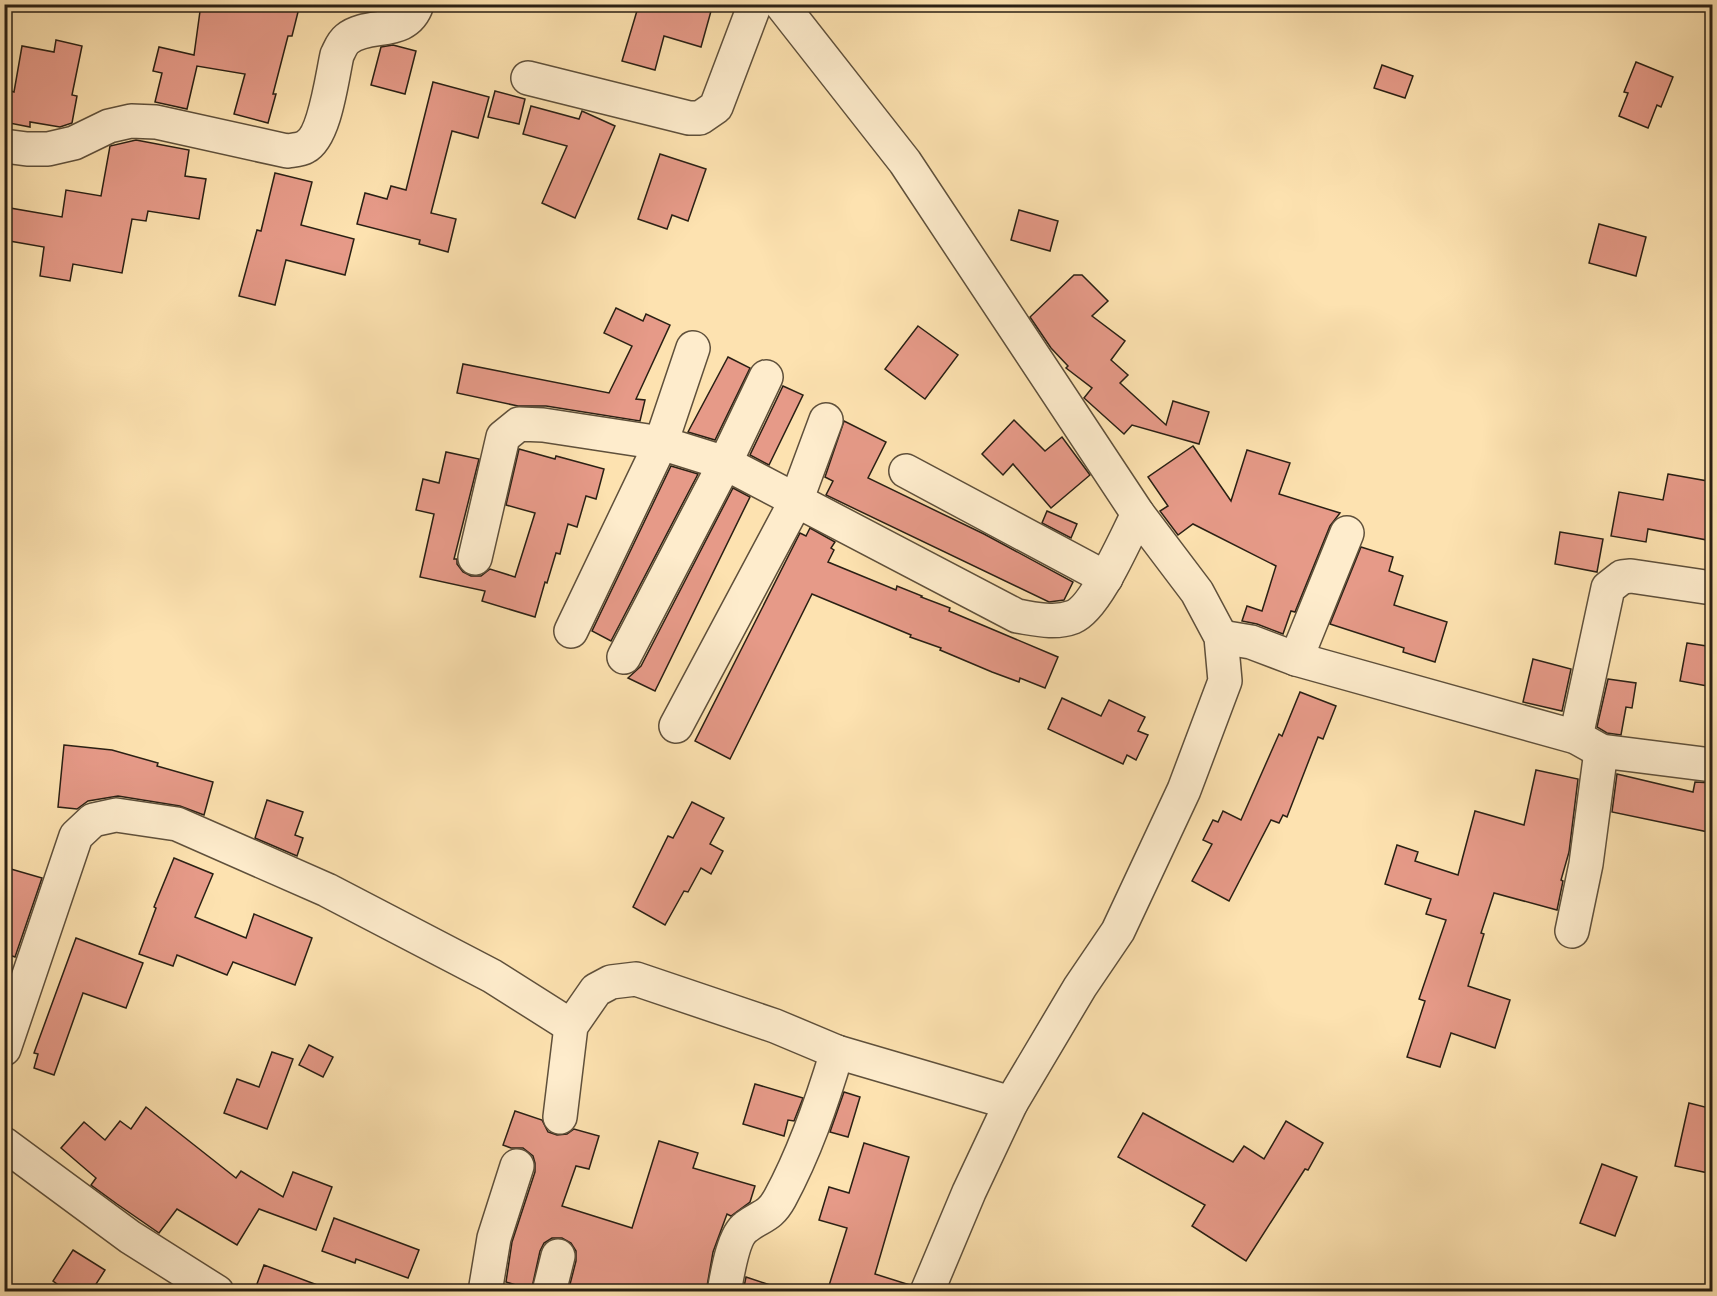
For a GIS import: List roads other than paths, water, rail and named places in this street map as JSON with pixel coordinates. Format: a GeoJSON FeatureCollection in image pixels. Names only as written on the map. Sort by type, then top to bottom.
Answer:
{"type":"FeatureCollection","features":[{"type":"Feature","properties":{"kind":"street"},"geometry":{"type":"LineString","coordinates":[[4,146],[48,149],[74,143],[109,126],[131,121],[156,122],[287,152],[306,147],[316,135],[322,122],[341,46],[356,34],[404,23],[412,16],[417,4]]}},
{"type":"Feature","properties":{"kind":"street"},"geometry":{"type":"LineString","coordinates":[[528,78],[689,118],[700,118],[716,107],[755,4]]}},
{"type":"Feature","properties":{"kind":"street"},"geometry":{"type":"LineString","coordinates":[[781,4],[905,162],[1138,514],[1197,592],[1221,637],[1225,681],[1184,790],[1118,931],[1080,987],[1011,1103],[969,1192],[927,1292]]}},
{"type":"Feature","properties":{"kind":"street"},"geometry":{"type":"LineString","coordinates":[[571,631],[662,443],[693,348]]}},
{"type":"Feature","properties":{"kind":"street"},"geometry":{"type":"LineString","coordinates":[[624,657],[725,463],[766,377]]}},
{"type":"Feature","properties":{"kind":"street"},"geometry":{"type":"LineString","coordinates":[[676,726],[796,501],[826,420]]}},
{"type":"Feature","properties":{"kind":"street"},"geometry":{"type":"LineString","coordinates":[[475,558],[502,437],[519,424],[543,425],[662,443],[725,463],[1017,615],[1048,621],[1073,617],[1084,611],[1106,578],[1138,514]]}},
{"type":"Feature","properties":{"kind":"street"},"geometry":{"type":"LineString","coordinates":[[906,471],[1106,578]]}},
{"type":"Feature","properties":{"kind":"street"},"geometry":{"type":"LineString","coordinates":[[1296,659],[1347,533]]}},
{"type":"Feature","properties":{"kind":"street"},"geometry":{"type":"LineString","coordinates":[[1572,931],[1586,864],[1588,744],[1608,588],[1622,577],[1631,576],[1713,588]]}},
{"type":"Feature","properties":{"kind":"street"},"geometry":{"type":"LineString","coordinates":[[1221,637],[1251,642],[1296,659],[1588,744],[1713,765]]}},
{"type":"Feature","properties":{"kind":"street"},"geometry":{"type":"LineString","coordinates":[[4,1049],[76,836],[93,820],[116,815],[177,825],[327,890],[492,976],[571,1026]]}},
{"type":"Feature","properties":{"kind":"street"},"geometry":{"type":"LineString","coordinates":[[560,1117],[571,1026],[596,990],[611,982],[636,979],[775,1026],[837,1052],[1011,1103]]}},
{"type":"Feature","properties":{"kind":"street"},"geometry":{"type":"LineString","coordinates":[[724,1292],[730,1258],[742,1230],[768,1215],[779,1200],[819,1113],[837,1052]]}},
{"type":"Feature","properties":{"kind":"street"},"geometry":{"type":"LineString","coordinates":[[4,1144],[130,1237],[217,1292]]}},
{"type":"Feature","properties":{"kind":"street"},"geometry":{"type":"LineString","coordinates":[[485,1292],[494,1238],[517,1166]]}},
{"type":"Feature","properties":{"kind":"street"},"geometry":{"type":"LineString","coordinates":[[549,1292],[558,1256]]}}]}
